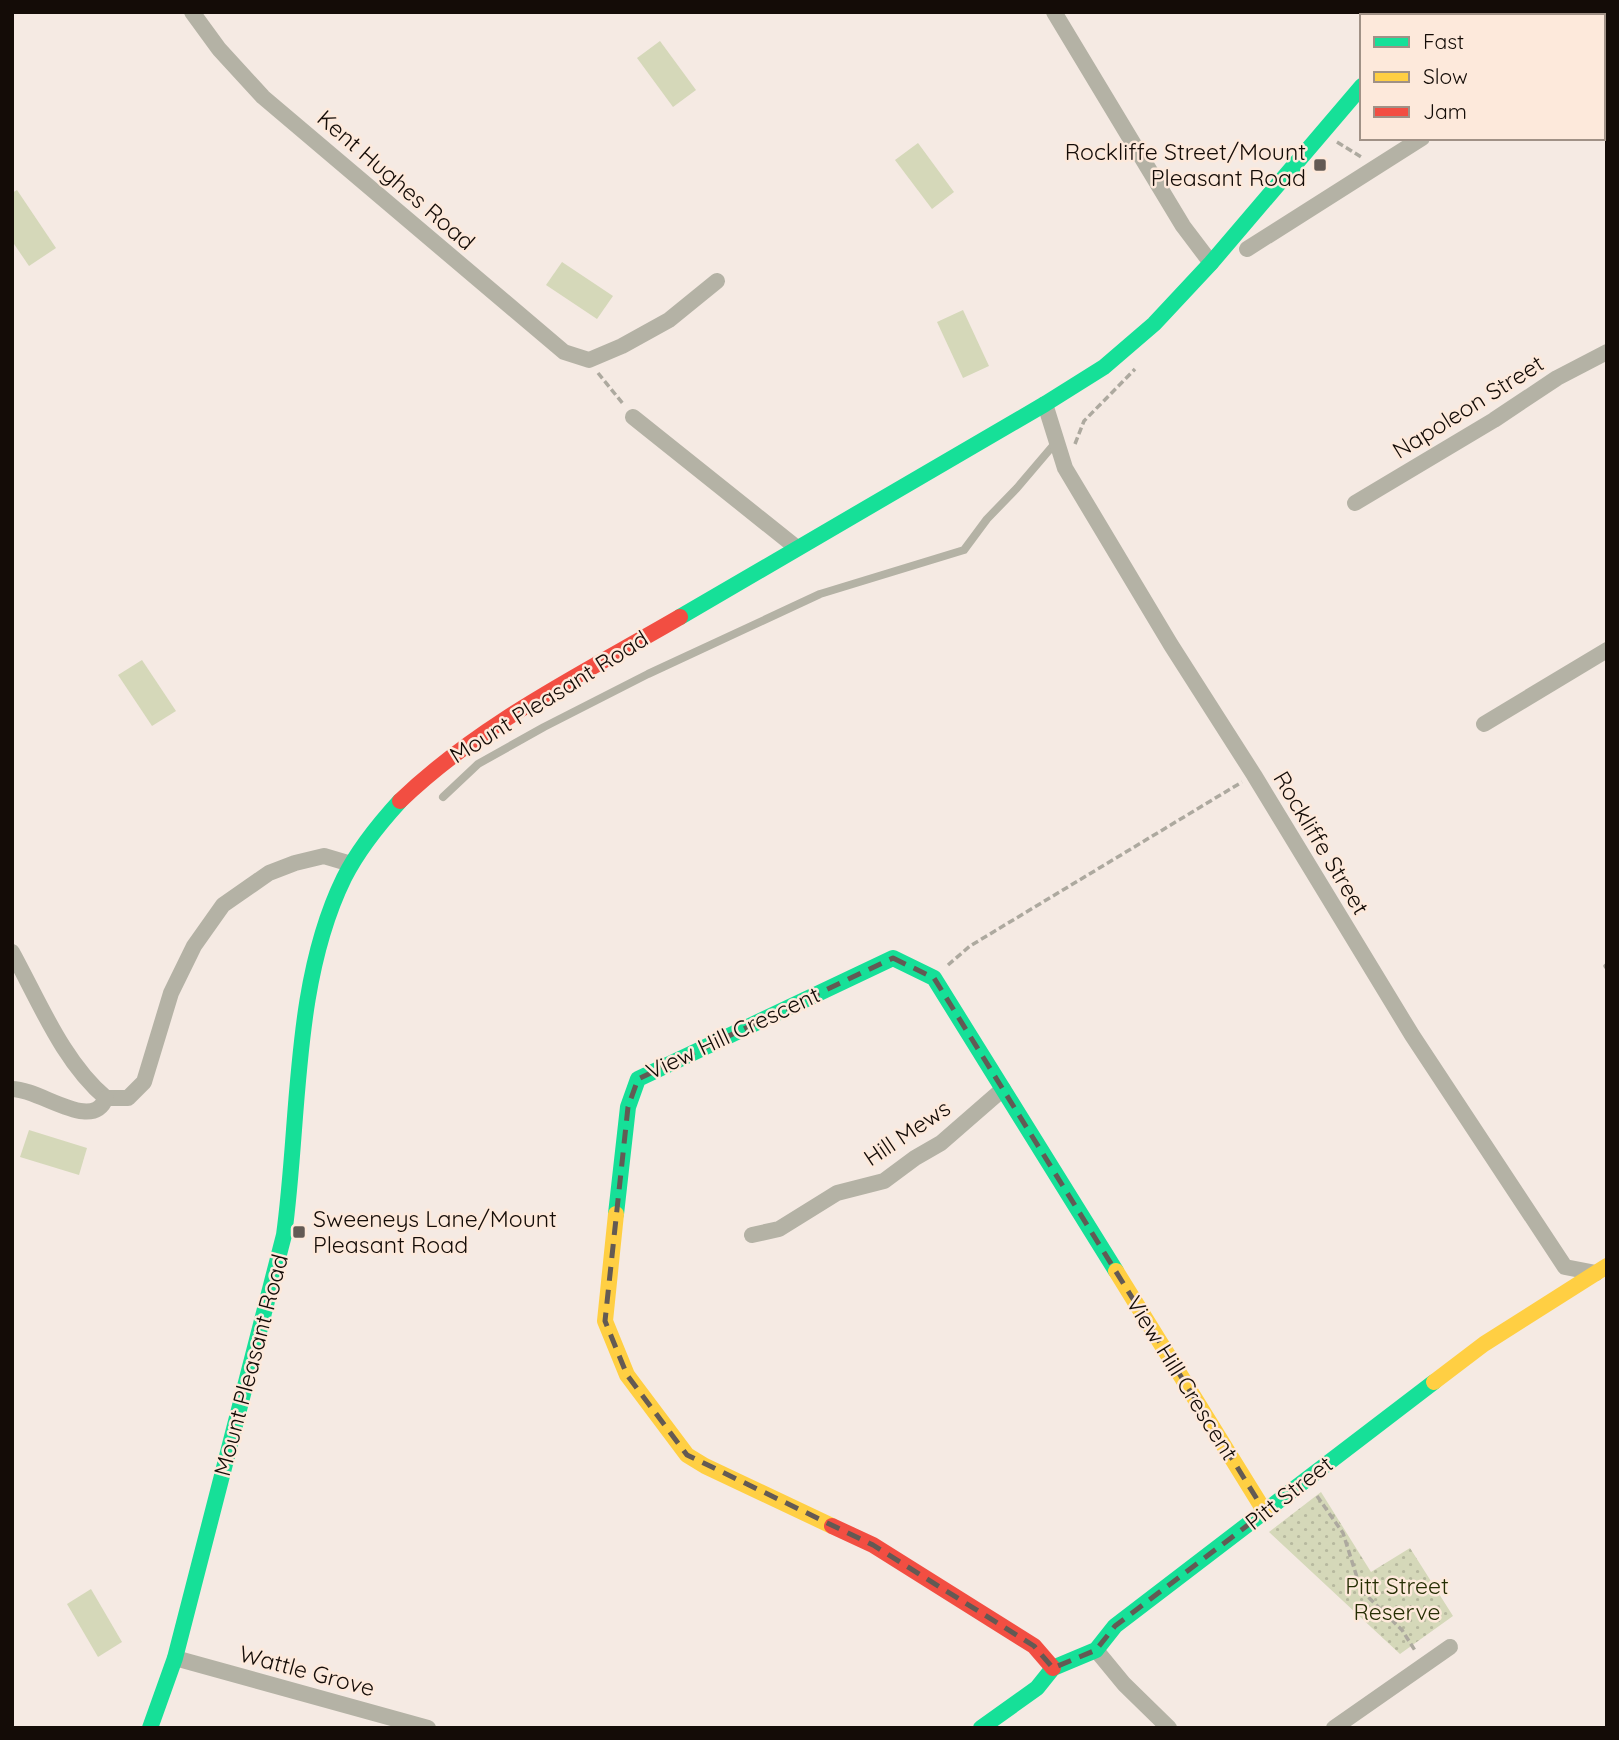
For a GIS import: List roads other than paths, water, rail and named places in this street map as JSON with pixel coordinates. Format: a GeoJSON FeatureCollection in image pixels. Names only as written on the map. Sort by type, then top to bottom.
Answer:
{"type":"FeatureCollection","features":[{"type":"Feature","properties":{"kind":"street","name":"Kent Hughes Road"},"geometry":{"type":"LineString","coordinates":[[192,12],[219,50],[263,97],[564,352],[589,360],[622,346],[669,320],[717,281]]}},
{"type":"Feature","properties":{"kind":"street"},"geometry":{"type":"LineString","coordinates":[[1054,12],[1183,226],[1211,263]]}},
{"type":"Feature","properties":{"kind":"street","name":"Mount Pleasant Road"},"geometry":{"type":"LineString","coordinates":[[150,1728],[175,1658],[284,1235],[290,1202],[305,1013],[321,932],[334,896],[351,864],[373,832],[400,800],[446,759],[496,724],[1104,367],[1154,324],[1211,263],[1360,88]]}},
{"type":"Feature","properties":{"kind":"street"},"geometry":{"type":"LineString","coordinates":[[1247,249],[1419,140]]}},
{"type":"Feature","properties":{"kind":"street","name":"Napoleon Street"},"geometry":{"type":"LineString","coordinates":[[1356,503],[1494,420],[1557,377],[1607,352]]}},
{"type":"Feature","properties":{"kind":"street","name":"Rockliffe Street"},"geometry":{"type":"LineString","coordinates":[[1045,404],[1065,468],[1171,645],[1254,775],[1293,844],[1412,1034],[1565,1267],[1601,1270]]}},
{"type":"Feature","properties":{"kind":"street"},"geometry":{"type":"LineString","coordinates":[[633,417],[797,548]]}},
{"type":"Feature","properties":{"kind":"street"},"geometry":{"type":"LineString","coordinates":[[1483,724],[1607,650]]}},
{"type":"Feature","properties":{"kind":"street"},"geometry":{"type":"LineString","coordinates":[[12,952],[65,1050],[95,1089],[106,1098],[128,1098],[145,1082],[172,993],[194,946],[223,905],[269,873],[295,863],[324,856],[351,864]]}},
{"type":"Feature","properties":{"kind":"street","name":"View Hill Crescent"},"geometry":{"type":"LineString","coordinates":[[1052,1668],[1034,1646],[873,1545],[687,1455],[627,1375],[605,1321],[628,1107],[638,1079],[893,958],[934,978],[1265,1512]]}},
{"type":"Feature","properties":{"kind":"street"},"geometry":{"type":"LineString","coordinates":[[12,1089],[34,1093],[82,1113],[96,1112],[102,1108],[106,1098]]}},
{"type":"Feature","properties":{"kind":"street","name":"Hill Mews"},"geometry":{"type":"LineString","coordinates":[[752,1235],[779,1229],[837,1193],[884,1181],[941,1143],[1003,1089]]}},
{"type":"Feature","properties":{"kind":"street","name":"Pitt Street"},"geometry":{"type":"LineString","coordinates":[[981,1728],[1037,1688],[1052,1668],[1096,1650],[1115,1626],[1484,1343],[1601,1270]]}},
{"type":"Feature","properties":{"kind":"street"},"geometry":{"type":"LineString","coordinates":[[1334,1728],[1450,1647]]}},
{"type":"Feature","properties":{"kind":"street"},"geometry":{"type":"LineString","coordinates":[[1096,1650],[1124,1684],[1169,1728]]}},
{"type":"Feature","properties":{"kind":"street","name":"Wattle Grove"},"geometry":{"type":"LineString","coordinates":[[175,1658],[428,1728]]}},
{"type":"Feature","properties":{"kind":"lane"},"geometry":{"type":"LineString","coordinates":[[443,797],[478,764],[648,674],[820,594],[964,551],[987,519],[1057,441]]}},
{"type":"Feature","properties":{"kind":"place","name":"Rockliffe Street/Mount Pleasant Road"},"geometry":{"type":"Point","coordinates":[1320,165]}},
{"type":"Feature","properties":{"kind":"place","name":"Sweeneys Lane/Mount Pleasant Road"},"geometry":{"type":"Point","coordinates":[299,1232]}},
{"type":"Feature","properties":{"kind":"park label","name":"Pitt Street Reserve"},"geometry":{"type":"Point","coordinates":[1397,1599]}}]}
